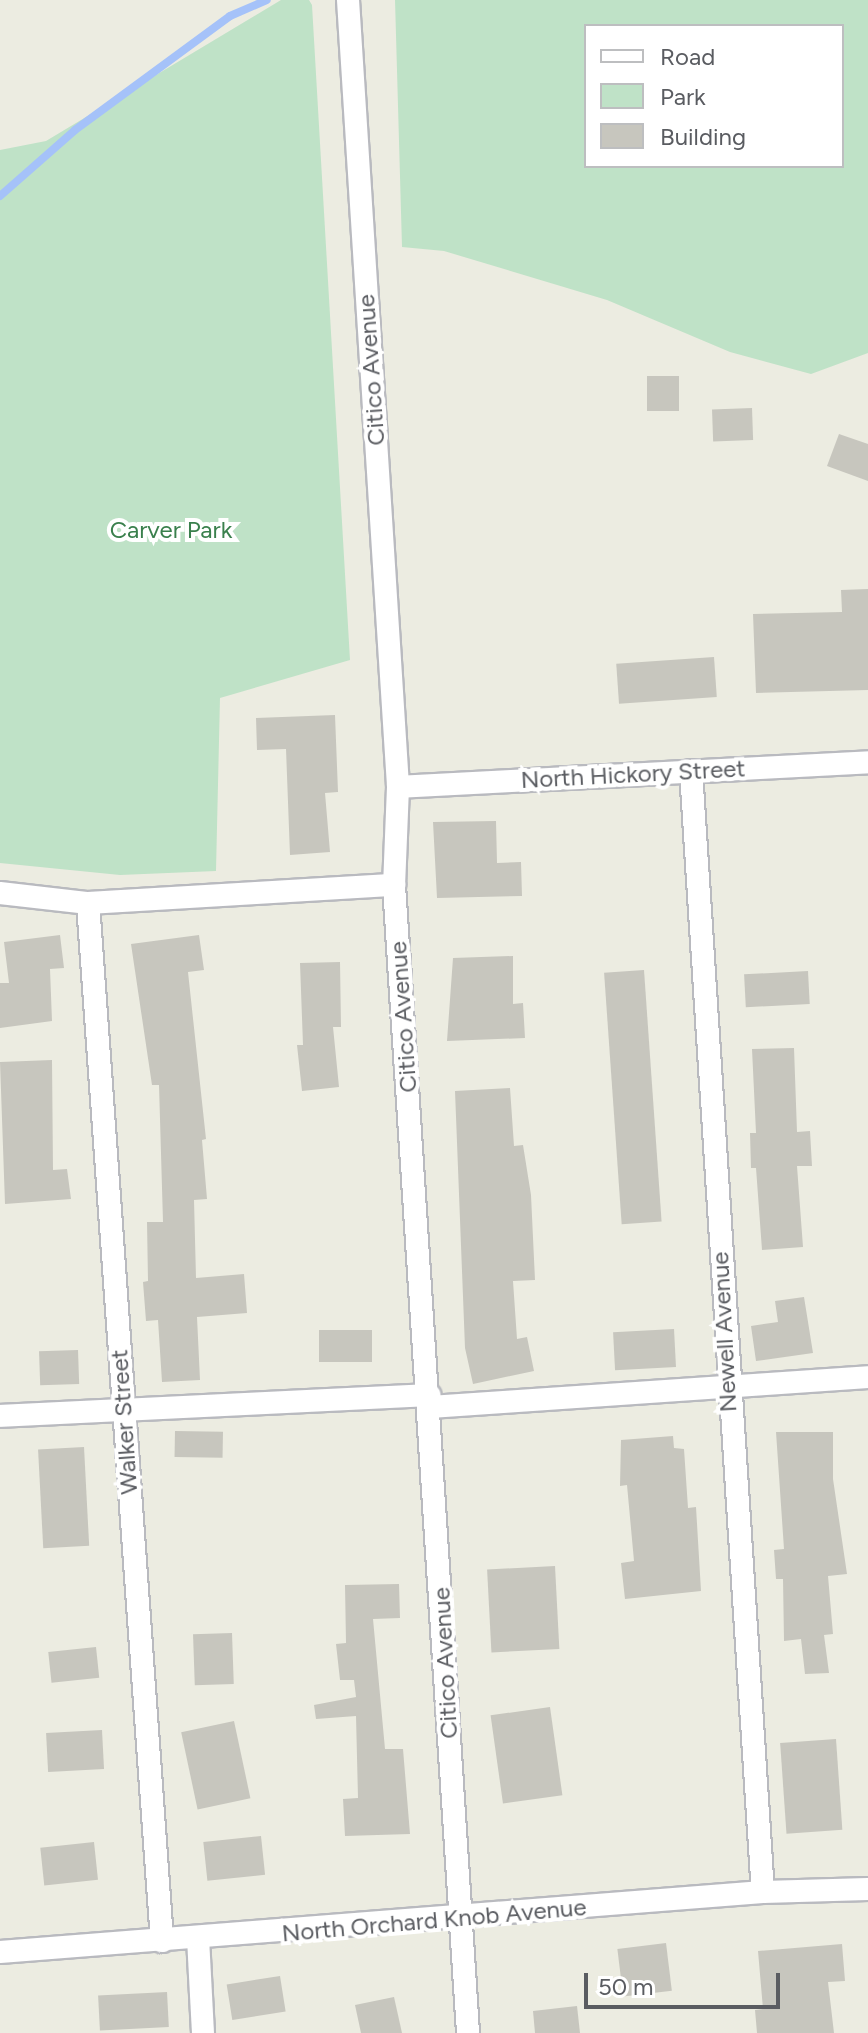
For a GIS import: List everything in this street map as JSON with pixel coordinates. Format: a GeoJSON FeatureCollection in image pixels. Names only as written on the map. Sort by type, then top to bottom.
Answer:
{"type":"FeatureCollection","features":[{"type":"Feature","properties":{"kind":"street","name":"Citico Avenue"},"geometry":{"type":"LineString","coordinates":[[348,0],[398,787],[394,885],[430,1401],[468,2033]]}},
{"type":"Feature","properties":{"kind":"street","name":"North Hickory Street"},"geometry":{"type":"LineString","coordinates":[[398,787],[868,762]]}},
{"type":"Feature","properties":{"kind":"street","name":"Newell Avenue"},"geometry":{"type":"LineString","coordinates":[[691,771],[727,1390],[763,1892]]}},
{"type":"Feature","properties":{"kind":"street"},"geometry":{"type":"LineString","coordinates":[[0,893],[88,903],[394,885]]}},
{"type":"Feature","properties":{"kind":"street","name":"Walker Street"},"geometry":{"type":"LineString","coordinates":[[88,903],[162,1941]]}},
{"type":"Feature","properties":{"kind":"street"},"geometry":{"type":"LineString","coordinates":[[0,1416],[123,1407],[430,1401],[727,1390],[868,1377]]}},
{"type":"Feature","properties":{"kind":"street","name":"North Orchard Knob Avenue"},"geometry":{"type":"LineString","coordinates":[[0,1952],[459,1920],[763,1892],[868,1889]]}},
{"type":"Feature","properties":{"kind":"street"},"geometry":{"type":"LineString","coordinates":[[198,1938],[203,2033]]}},
{"type":"Feature","properties":{"kind":"green space","name":"Carver Park"},"geometry":{"type":"Polygon","coordinates":[[[281,0],[309,0],[312,5],[350,660],[220,698],[216,871],[120,875],[0,863],[0,150],[46,141],[281,0]]]}},
{"type":"Feature","properties":{"kind":"green space"},"geometry":{"type":"Polygon","coordinates":[[[395,0],[868,0],[868,353],[811,374],[730,352],[607,300],[444,251],[402,247],[395,0]]]}},
{"type":"Feature","properties":{"kind":"building"},"geometry":{"type":"Polygon","coordinates":[[[647,376],[679,376],[679,411],[647,411],[647,376]]]}},
{"type":"Feature","properties":{"kind":"building"},"geometry":{"type":"Polygon","coordinates":[[[752,408],[753,440],[713,441],[712,409],[752,408]]]}},
{"type":"Feature","properties":{"kind":"building"},"geometry":{"type":"Polygon","coordinates":[[[839,434],[868,444],[868,481],[827,466],[839,434]]]}},
{"type":"Feature","properties":{"kind":"building"},"geometry":{"type":"Polygon","coordinates":[[[868,589],[868,690],[756,693],[753,614],[842,612],[841,590],[868,589]]]}},
{"type":"Feature","properties":{"kind":"building"},"geometry":{"type":"Polygon","coordinates":[[[714,657],[717,697],[619,704],[616,664],[714,657]]]}},
{"type":"Feature","properties":{"kind":"building"},"geometry":{"type":"Polygon","coordinates":[[[335,715],[338,792],[325,793],[330,852],[290,855],[286,749],[257,750],[256,718],[335,715]]]}},
{"type":"Feature","properties":{"kind":"building"},"geometry":{"type":"Polygon","coordinates":[[[496,821],[497,863],[521,862],[522,896],[437,898],[433,822],[496,821]]]}},
{"type":"Feature","properties":{"kind":"building"},"geometry":{"type":"Polygon","coordinates":[[[60,935],[64,968],[50,969],[52,1021],[0,1028],[0,983],[9,983],[4,942],[60,935]]]}},
{"type":"Feature","properties":{"kind":"building"},"geometry":{"type":"Polygon","coordinates":[[[199,935],[204,970],[188,972],[206,1139],[202,1140],[207,1199],[194,1200],[196,1278],[244,1274],[247,1313],[197,1317],[200,1380],[162,1382],[158,1320],[146,1321],[143,1282],[148,1281],[147,1222],[163,1222],[159,1085],[152,1085],[131,944],[199,935]]]}},
{"type":"Feature","properties":{"kind":"building"},"geometry":{"type":"Polygon","coordinates":[[[513,956],[513,1004],[523,1003],[525,1038],[447,1041],[453,958],[513,956]]]}},
{"type":"Feature","properties":{"kind":"building"},"geometry":{"type":"Polygon","coordinates":[[[340,962],[341,1027],[333,1027],[339,1087],[302,1091],[297,1045],[303,1045],[300,963],[340,962]]]}},
{"type":"Feature","properties":{"kind":"building"},"geometry":{"type":"Polygon","coordinates":[[[644,970],[662,1221],[622,1224],[604,973],[644,970]]]}},
{"type":"Feature","properties":{"kind":"building"},"geometry":{"type":"Polygon","coordinates":[[[808,971],[810,1004],[746,1007],[744,974],[808,971]]]}},
{"type":"Feature","properties":{"kind":"building"},"geometry":{"type":"Polygon","coordinates":[[[794,1048],[797,1132],[810,1131],[812,1166],[797,1166],[803,1247],[762,1250],[756,1168],[751,1168],[750,1133],[756,1133],[752,1049],[794,1048]]]}},
{"type":"Feature","properties":{"kind":"building"},"geometry":{"type":"Polygon","coordinates":[[[52,1060],[53,1170],[67,1169],[71,1199],[5,1204],[0,1062],[52,1060]]]}},
{"type":"Feature","properties":{"kind":"building"},"geometry":{"type":"Polygon","coordinates":[[[510,1088],[514,1146],[523,1145],[531,1195],[535,1280],[513,1281],[517,1339],[527,1337],[534,1371],[473,1384],[465,1348],[455,1091],[510,1088]]]}},
{"type":"Feature","properties":{"kind":"building"},"geometry":{"type":"Polygon","coordinates":[[[804,1297],[813,1353],[756,1361],[751,1326],[778,1322],[775,1301],[804,1297]]]}},
{"type":"Feature","properties":{"kind":"building"},"geometry":{"type":"Polygon","coordinates":[[[674,1329],[676,1367],[615,1370],[613,1332],[674,1329]]]}},
{"type":"Feature","properties":{"kind":"building"},"geometry":{"type":"Polygon","coordinates":[[[319,1330],[372,1330],[372,1362],[319,1362],[319,1330]]]}},
{"type":"Feature","properties":{"kind":"building"},"geometry":{"type":"Polygon","coordinates":[[[78,1350],[79,1384],[40,1385],[39,1351],[78,1350]]]}},
{"type":"Feature","properties":{"kind":"building"},"geometry":{"type":"Polygon","coordinates":[[[175,1431],[223,1432],[223,1458],[175,1457],[175,1431]]]}},
{"type":"Feature","properties":{"kind":"building"},"geometry":{"type":"Polygon","coordinates":[[[776,1432],[833,1432],[833,1479],[847,1574],[828,1576],[833,1634],[824,1635],[829,1673],[805,1674],[801,1639],[784,1641],[783,1579],[776,1579],[774,1550],[784,1549],[776,1432]]]}},
{"type":"Feature","properties":{"kind":"building"},"geometry":{"type":"Polygon","coordinates":[[[673,1436],[674,1448],[684,1449],[688,1508],[696,1507],[701,1591],[625,1599],[621,1563],[634,1561],[627,1485],[620,1486],[621,1440],[673,1436]]]}},
{"type":"Feature","properties":{"kind":"building"},"geometry":{"type":"Polygon","coordinates":[[[84,1447],[89,1546],[43,1548],[38,1449],[84,1447]]]}},
{"type":"Feature","properties":{"kind":"building"},"geometry":{"type":"Polygon","coordinates":[[[555,1566],[559,1649],[491,1652],[487,1570],[555,1566]]]}},
{"type":"Feature","properties":{"kind":"building"},"geometry":{"type":"Polygon","coordinates":[[[399,1584],[400,1618],[373,1619],[385,1749],[403,1749],[410,1834],[345,1836],[343,1799],[358,1798],[356,1716],[316,1719],[314,1705],[356,1697],[354,1680],[340,1680],[336,1644],[346,1643],[345,1585],[399,1584]]]}},
{"type":"Feature","properties":{"kind":"building"},"geometry":{"type":"Polygon","coordinates":[[[232,1633],[234,1684],[195,1685],[193,1634],[232,1633]]]}},
{"type":"Feature","properties":{"kind":"building"},"geometry":{"type":"Polygon","coordinates":[[[96,1647],[99,1678],[52,1683],[48,1652],[96,1647]]]}},
{"type":"Feature","properties":{"kind":"building"},"geometry":{"type":"Polygon","coordinates":[[[550,1707],[562,1795],[503,1803],[491,1715],[550,1707]]]}},
{"type":"Feature","properties":{"kind":"building"},"geometry":{"type":"Polygon","coordinates":[[[234,1721],[250,1798],[198,1810],[181,1732],[234,1721]]]}},
{"type":"Feature","properties":{"kind":"building"},"geometry":{"type":"Polygon","coordinates":[[[102,1730],[104,1769],[48,1772],[46,1733],[102,1730]]]}},
{"type":"Feature","properties":{"kind":"building"},"geometry":{"type":"Polygon","coordinates":[[[836,1739],[842,1830],[786,1834],[780,1743],[836,1739]]]}},
{"type":"Feature","properties":{"kind":"building"},"geometry":{"type":"Polygon","coordinates":[[[261,1836],[265,1875],[207,1881],[203,1842],[261,1836]]]}},
{"type":"Feature","properties":{"kind":"building"},"geometry":{"type":"Polygon","coordinates":[[[94,1842],[98,1880],[44,1885],[40,1848],[94,1842]]]}},
{"type":"Feature","properties":{"kind":"building"},"geometry":{"type":"Polygon","coordinates":[[[666,1943],[672,1991],[623,1997],[617,1949],[666,1943]]]}},
{"type":"Feature","properties":{"kind":"building"},"geometry":{"type":"Polygon","coordinates":[[[842,1944],[845,1981],[828,1982],[834,2033],[757,2033],[755,2010],[763,2009],[758,1951],[842,1944]]]}},
{"type":"Feature","properties":{"kind":"building"},"geometry":{"type":"Polygon","coordinates":[[[280,1976],[286,2012],[232,2020],[227,1984],[280,1976]]]}},
{"type":"Feature","properties":{"kind":"building"},"geometry":{"type":"Polygon","coordinates":[[[167,1992],[169,2027],[100,2031],[98,1996],[167,1992]]]}},
{"type":"Feature","properties":{"kind":"building"},"geometry":{"type":"Polygon","coordinates":[[[394,1997],[402,2033],[361,2033],[355,2005],[394,1997]]]}},
{"type":"Feature","properties":{"kind":"building"},"geometry":{"type":"Polygon","coordinates":[[[577,2006],[580,2033],[535,2033],[533,2011],[577,2006]]]}},
{"type":"Feature","properties":{"kind":"waterway"},"geometry":{"type":"LineString","coordinates":[[0,196],[75,130],[230,16],[267,0]]}}]}
